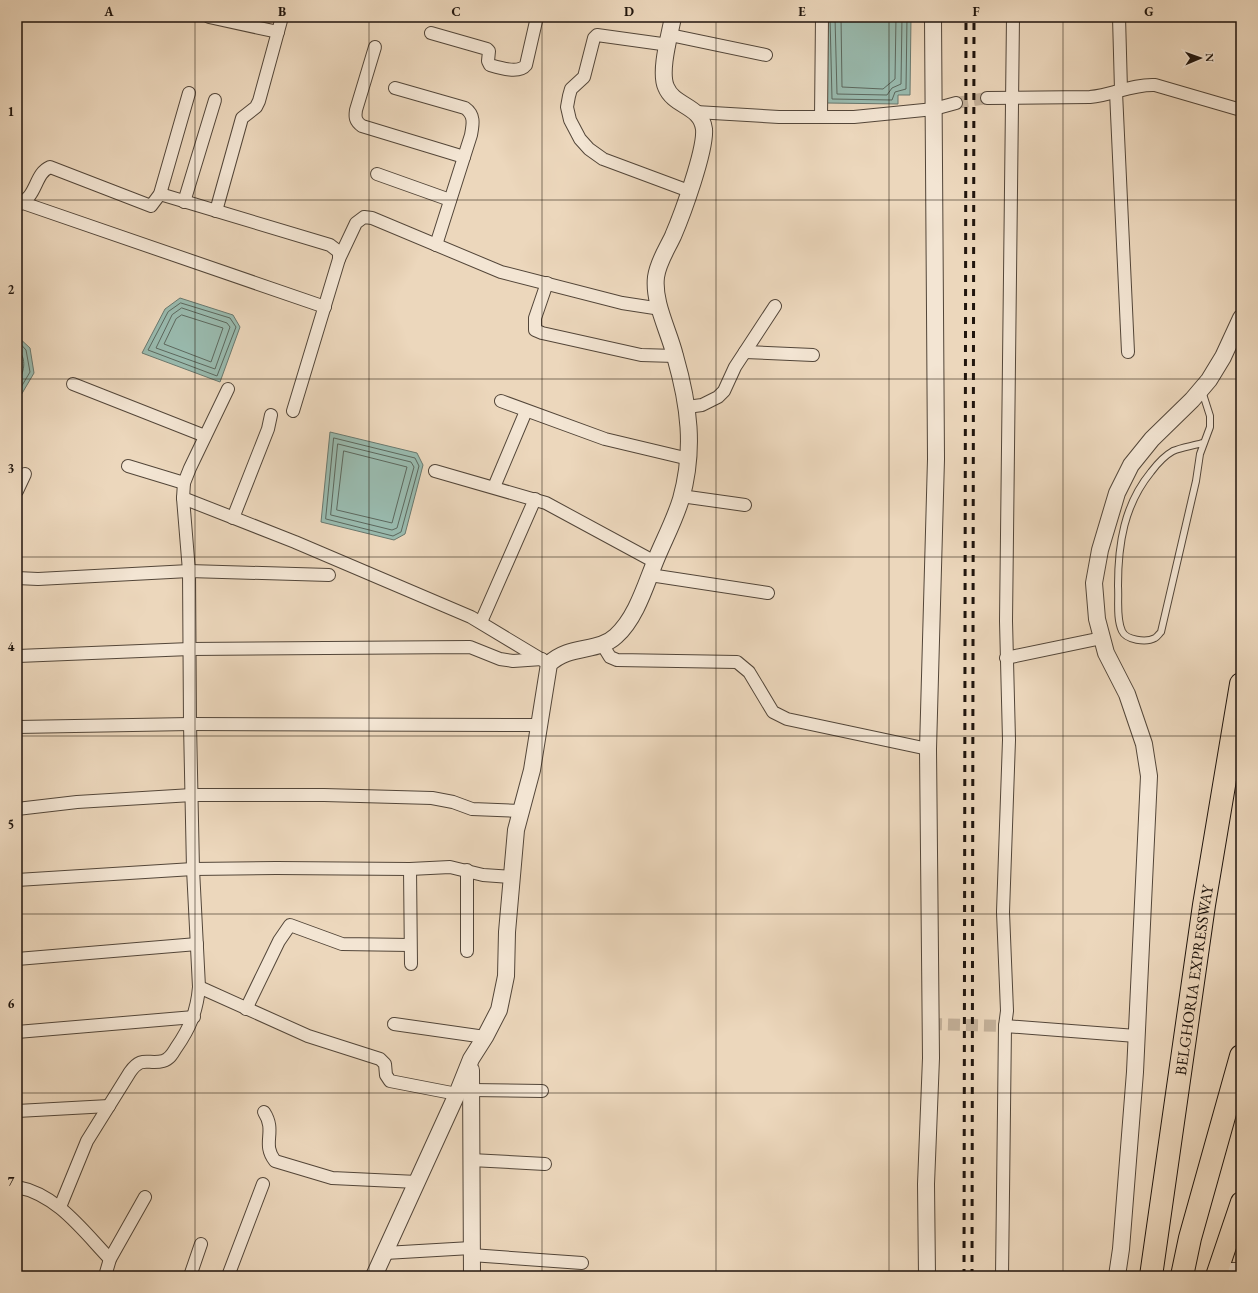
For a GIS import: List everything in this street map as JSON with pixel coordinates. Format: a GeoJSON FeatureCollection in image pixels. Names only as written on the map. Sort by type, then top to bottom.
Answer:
{"type":"FeatureCollection","features":[{"type":"Feature","properties":{"kind":"highway","name":"BELGHORIA EXPRESSWAY"},"geometry":{"type":"LineString","coordinates":[[1151,1276],[1204,904],[1241,684]]}},
{"type":"Feature","properties":{"kind":"highway"},"geometry":{"type":"LineString","coordinates":[[1182,1276],[1190,1238],[1241,1056]]}},
{"type":"Feature","properties":{"kind":"main road"},"geometry":{"type":"LineString","coordinates":[[1217,1272],[1241,1202]]}},
{"type":"Feature","properties":{"kind":"street"},"geometry":{"type":"LineString","coordinates":[[209,17],[243,21],[278,32]]}},
{"type":"Feature","properties":{"kind":"street"},"geometry":{"type":"LineString","coordinates":[[216,211],[242,118],[256,107],[259,101],[282,17]]}},
{"type":"Feature","properties":{"kind":"street"},"geometry":{"type":"LineString","coordinates":[[431,33],[487,49],[489,51],[488,61],[490,65],[518,70],[524,68],[526,65],[537,17]]}},
{"type":"Feature","properties":{"kind":"street"},"geometry":{"type":"LineString","coordinates":[[673,17],[664,69],[665,85],[673,99],[696,112],[854,117],[934,109],[956,103]]}},
{"type":"Feature","properties":{"kind":"street"},"geometry":{"type":"LineString","coordinates":[[821,117],[822,17]]}},
{"type":"Feature","properties":{"kind":"street"},"geometry":{"type":"LineString","coordinates":[[927,1276],[926,1184],[931,1058],[928,748],[936,459],[933,17]]}},
{"type":"Feature","properties":{"kind":"street"},"geometry":{"type":"LineString","coordinates":[[1002,1276],[1006,1011],[1003,870],[1009,740],[1006,658],[1010,97],[1013,17]]}},
{"type":"Feature","properties":{"kind":"street"},"geometry":{"type":"LineString","coordinates":[[1119,17],[1119,91],[1128,352]]}},
{"type":"Feature","properties":{"kind":"street"},"geometry":{"type":"LineString","coordinates":[[689,191],[603,158],[589,149],[580,139],[570,120],[567,107],[571,89],[584,76],[594,38],[597,35],[670,40],[766,55]]}},
{"type":"Feature","properties":{"kind":"street"},"geometry":{"type":"LineString","coordinates":[[375,47],[356,110],[355,118],[357,123],[362,126],[464,158]]}},
{"type":"Feature","properties":{"kind":"street"},"geometry":{"type":"LineString","coordinates":[[987,98],[1073,98],[1106,96],[1143,85],[1156,85],[1241,110]]}},
{"type":"Feature","properties":{"kind":"street"},"geometry":{"type":"LineString","coordinates":[[395,88],[465,108],[470,112],[473,125],[436,245]]}},
{"type":"Feature","properties":{"kind":"street"},"geometry":{"type":"LineString","coordinates":[[20,204],[29,199],[44,170],[50,167],[146,206],[151,206],[160,194],[189,93]]}},
{"type":"Feature","properties":{"kind":"street"},"geometry":{"type":"LineString","coordinates":[[184,202],[215,100]]}},
{"type":"Feature","properties":{"kind":"street"},"geometry":{"type":"LineString","coordinates":[[18,656],[190,649],[470,647],[500,659],[545,662],[568,652],[602,644],[616,637],[626,625],[637,604],[652,568],[681,496],[689,460],[690,434],[687,407],[675,356],[657,298],[656,278],[660,262],[673,236],[689,191],[703,141],[704,128],[696,112]]}},
{"type":"Feature","properties":{"kind":"street"},"geometry":{"type":"LineString","coordinates":[[377,174],[450,200]]}},
{"type":"Feature","properties":{"kind":"street"},"geometry":{"type":"LineString","coordinates":[[160,194],[330,245],[339,252],[339,259]]}},
{"type":"Feature","properties":{"kind":"street"},"geometry":{"type":"LineString","coordinates":[[20,204],[325,307]]}},
{"type":"Feature","properties":{"kind":"street"},"geometry":{"type":"LineString","coordinates":[[293,411],[339,259],[356,223],[364,217],[372,218],[501,272],[622,303],[661,309]]}},
{"type":"Feature","properties":{"kind":"street"},"geometry":{"type":"LineString","coordinates":[[547,284],[535,318],[535,330],[542,333],[641,354],[675,356]]}},
{"type":"Feature","properties":{"kind":"street"},"geometry":{"type":"LineString","coordinates":[[687,407],[702,405],[718,398],[745,352],[775,306]]}},
{"type":"Feature","properties":{"kind":"street"},"geometry":{"type":"LineString","coordinates":[[1117,1276],[1121,1249],[1136,1036],[1148,776],[1144,744],[1127,694],[1106,654],[1097,619],[1094,583],[1100,550],[1117,493],[1131,464],[1152,439],[1209,380],[1223,356],[1241,318]]}},
{"type":"Feature","properties":{"kind":"street"},"geometry":{"type":"LineString","coordinates":[[745,352],[813,355]]}},
{"type":"Feature","properties":{"kind":"street"},"geometry":{"type":"LineString","coordinates":[[73,384],[205,436]]}},
{"type":"Feature","properties":{"kind":"street"},"geometry":{"type":"LineString","coordinates":[[60,1207],[88,1141],[136,1064],[147,1061],[165,1060],[171,1056],[187,1033],[194,1017],[199,987],[193,869],[189,571],[183,498],[184,483],[228,389]]}},
{"type":"Feature","properties":{"kind":"street"},"geometry":{"type":"LineString","coordinates":[[501,401],[605,439],[689,460]]}},
{"type":"Feature","properties":{"kind":"street"},"geometry":{"type":"LineString","coordinates":[[494,487],[526,411]]}},
{"type":"Feature","properties":{"kind":"street"},"geometry":{"type":"LineString","coordinates":[[233,518],[268,429],[271,415]]}},
{"type":"Feature","properties":{"kind":"street"},"geometry":{"type":"LineString","coordinates":[[128,466],[184,483]]}},
{"type":"Feature","properties":{"kind":"street"},"geometry":{"type":"LineString","coordinates":[[435,471],[536,499],[557,508],[652,568],[768,593]]}},
{"type":"Feature","properties":{"kind":"street"},"geometry":{"type":"LineString","coordinates":[[17,491],[25,474]]}},
{"type":"Feature","properties":{"kind":"street"},"geometry":{"type":"LineString","coordinates":[[681,496],[745,505]]}},
{"type":"Feature","properties":{"kind":"street"},"geometry":{"type":"LineString","coordinates":[[183,498],[309,548],[481,622],[545,662]]}},
{"type":"Feature","properties":{"kind":"street"},"geometry":{"type":"LineString","coordinates":[[481,622],[536,499]]}},
{"type":"Feature","properties":{"kind":"street"},"geometry":{"type":"LineString","coordinates":[[17,578],[38,579],[189,571],[329,575]]}},
{"type":"Feature","properties":{"kind":"street"},"geometry":{"type":"LineString","coordinates":[[1006,658],[1102,638]]}},
{"type":"Feature","properties":{"kind":"street"},"geometry":{"type":"LineString","coordinates":[[602,644],[610,657],[617,660],[737,662],[749,672],[773,712],[778,715],[787,719],[928,748]]}},
{"type":"Feature","properties":{"kind":"street"},"geometry":{"type":"LineString","coordinates":[[374,1276],[417,1182],[464,1092],[471,1059],[485,1038],[499,1010],[504,992],[506,976],[507,932],[516,830],[520,811],[531,776],[540,725],[545,662]]}},
{"type":"Feature","properties":{"kind":"street"},"geometry":{"type":"LineString","coordinates":[[17,727],[190,724],[540,725]]}},
{"type":"Feature","properties":{"kind":"street"},"geometry":{"type":"LineString","coordinates":[[17,809],[77,802],[192,795],[324,795],[432,798],[472,809],[520,811]]}},
{"type":"Feature","properties":{"kind":"street"},"geometry":{"type":"LineString","coordinates":[[17,880],[193,869],[410,869],[450,867],[483,875],[512,877]]}},
{"type":"Feature","properties":{"kind":"street"},"geometry":{"type":"LineString","coordinates":[[410,869],[410,964]]}},
{"type":"Feature","properties":{"kind":"street"},"geometry":{"type":"LineString","coordinates":[[467,870],[467,950]]}},
{"type":"Feature","properties":{"kind":"street"},"geometry":{"type":"LineString","coordinates":[[246,1009],[279,941],[290,925],[342,944],[410,945]]}},
{"type":"Feature","properties":{"kind":"street"},"geometry":{"type":"LineString","coordinates":[[17,959],[197,944]]}},
{"type":"Feature","properties":{"kind":"street"},"geometry":{"type":"LineString","coordinates":[[199,987],[308,1036],[380,1059],[385,1064],[386,1074],[390,1081],[464,1092],[542,1091]]}},
{"type":"Feature","properties":{"kind":"street"},"geometry":{"type":"LineString","coordinates":[[17,1032],[194,1017]]}},
{"type":"Feature","properties":{"kind":"street"},"geometry":{"type":"LineString","coordinates":[[394,1024],[485,1038]]}},
{"type":"Feature","properties":{"kind":"street"},"geometry":{"type":"LineString","coordinates":[[1005,1026],[1136,1036]]}},
{"type":"Feature","properties":{"kind":"street"},"geometry":{"type":"LineString","coordinates":[[464,1092],[471,1160],[472,1276]]}},
{"type":"Feature","properties":{"kind":"street"},"geometry":{"type":"LineString","coordinates":[[17,1111],[109,1106]]}},
{"type":"Feature","properties":{"kind":"street"},"geometry":{"type":"LineString","coordinates":[[264,1112],[271,1125],[268,1148],[275,1161],[332,1178],[417,1182]]}},
{"type":"Feature","properties":{"kind":"street"},"geometry":{"type":"LineString","coordinates":[[471,1160],[545,1164]]}},
{"type":"Feature","properties":{"kind":"street"},"geometry":{"type":"LineString","coordinates":[[228,1276],[263,1184]]}},
{"type":"Feature","properties":{"kind":"street"},"geometry":{"type":"LineString","coordinates":[[17,1187],[36,1194],[60,1207],[110,1259]]}},
{"type":"Feature","properties":{"kind":"street"},"geometry":{"type":"LineString","coordinates":[[105,1276],[110,1259],[145,1197]]}},
{"type":"Feature","properties":{"kind":"street"},"geometry":{"type":"LineString","coordinates":[[190,1276],[201,1244]]}},
{"type":"Feature","properties":{"kind":"street"},"geometry":{"type":"LineString","coordinates":[[385,1253],[471,1251],[582,1263]]}},
{"type":"Feature","properties":{"kind":"street"},"geometry":{"type":"LineString","coordinates":[[1217,1272],[1241,1269]]}},
{"type":"Feature","properties":{"kind":"lane"},"geometry":{"type":"LineString","coordinates":[[1201,390],[1210,416],[1210,427],[1202,443],[1196,481],[1161,632],[1156,638],[1149,640],[1140,640],[1130,637],[1123,633],[1119,623],[1118,566],[1120,546],[1127,514],[1140,486],[1161,460],[1173,452],[1202,443]]}},
{"type":"Feature","properties":{"kind":"water"},"geometry":{"type":"Polygon","coordinates":[[[826,17],[911,17],[910,95],[898,95],[898,104],[827,103],[826,17]]]}},
{"type":"Feature","properties":{"kind":"water"},"geometry":{"type":"Polygon","coordinates":[[[180,298],[233,315],[240,327],[220,382],[142,353],[165,309],[180,298]]]}},
{"type":"Feature","properties":{"kind":"water"},"geometry":{"type":"Polygon","coordinates":[[[17,336],[30,348],[34,373],[17,402],[17,336]]]}},
{"type":"Feature","properties":{"kind":"water"},"geometry":{"type":"Polygon","coordinates":[[[330,432],[417,453],[423,465],[405,534],[394,540],[321,522],[330,432]]]}},
{"type":"Feature","properties":{"kind":"tunnel"},"geometry":{"type":"LineString","coordinates":[[956,103],[987,98]]}},
{"type":"Feature","properties":{"kind":"tunnel"},"geometry":{"type":"LineString","coordinates":[[930,1024],[1005,1026]]}},
{"type":"Feature","properties":{"kind":"railway"},"geometry":{"type":"LineString","coordinates":[[964,1276],[966,17]]}},
{"type":"Feature","properties":{"kind":"railway"},"geometry":{"type":"LineString","coordinates":[[972,1276],[974,17]]}}]}
